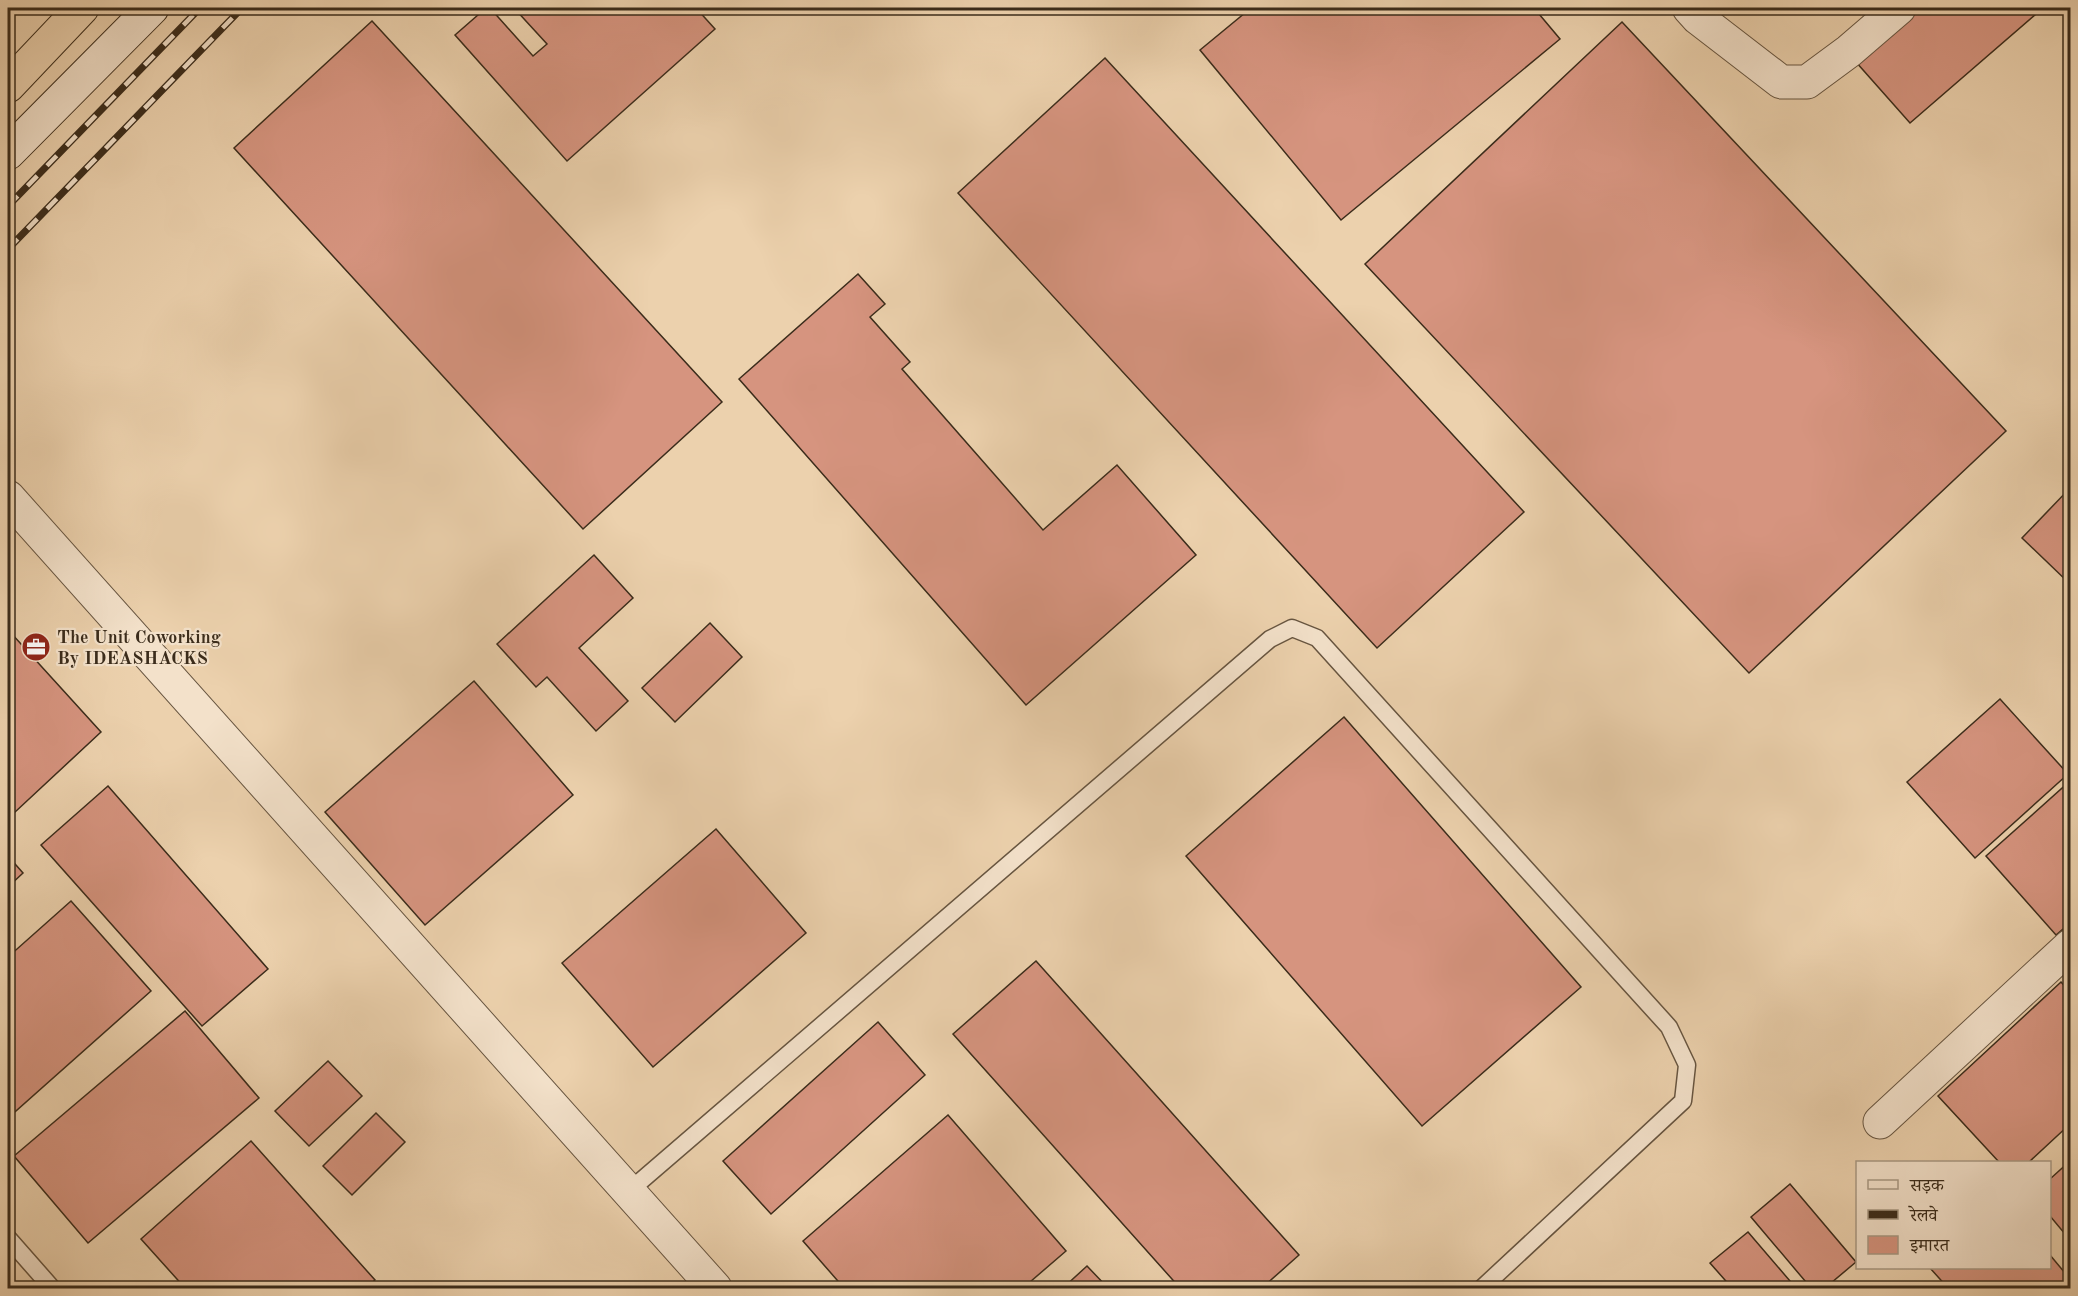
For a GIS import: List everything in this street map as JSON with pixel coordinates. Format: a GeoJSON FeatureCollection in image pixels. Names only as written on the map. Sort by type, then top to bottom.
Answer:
{"type":"FeatureCollection","features":[{"type":"Feature","properties":{"kind":"highway"},"geometry":{"type":"LineString","coordinates":[[8,86],[82,8]]}},
{"type":"Feature","properties":{"kind":"street"},"geometry":{"type":"LineString","coordinates":[[8,153],[152,8]]}},
{"type":"Feature","properties":{"kind":"street"},"geometry":{"type":"LineString","coordinates":[[1689,8],[1698,18],[1780,82],[1807,82],[1849,51],[1899,8]]}},
{"type":"Feature","properties":{"kind":"street"},"geometry":{"type":"LineString","coordinates":[[8,498],[715,1288]]}},
{"type":"Feature","properties":{"kind":"street"},"geometry":{"type":"LineString","coordinates":[[1880,1122],[2070,946]]}},
{"type":"Feature","properties":{"kind":"lane"},"geometry":{"type":"LineString","coordinates":[[628,1192],[1270,639],[1292,628],[1317,638],[1669,1028],[1687,1065],[1683,1101],[1482,1288]]}},
{"type":"Feature","properties":{"kind":"lane"},"geometry":{"type":"LineString","coordinates":[[8,1238],[52,1288]]}},
{"type":"Feature","properties":{"kind":"building"},"geometry":{"type":"Polygon","coordinates":[[[486,8],[490,8],[533,56],[547,44],[514,8],[696,8],[715,29],[567,161],[455,35],[486,8]]]}},
{"type":"Feature","properties":{"kind":"building"},"geometry":{"type":"Polygon","coordinates":[[[1251,8],[1534,8],[1560,39],[1341,220],[1200,50],[1251,8]]]}},
{"type":"Feature","properties":{"kind":"building"},"geometry":{"type":"Polygon","coordinates":[[[1918,8],[2043,8],[1910,123],[1856,62],[1918,8]]]}},
{"type":"Feature","properties":{"kind":"building"},"geometry":{"type":"Polygon","coordinates":[[[372,21],[722,402],[583,529],[234,148],[372,21]]]}},
{"type":"Feature","properties":{"kind":"building"},"geometry":{"type":"Polygon","coordinates":[[[1622,22],[2006,431],[1749,673],[1365,264],[1622,22]]]}},
{"type":"Feature","properties":{"kind":"building"},"geometry":{"type":"Polygon","coordinates":[[[1105,58],[1524,512],[1377,648],[958,193],[1105,58]]]}},
{"type":"Feature","properties":{"kind":"building"},"geometry":{"type":"Polygon","coordinates":[[[858,274],[885,304],[870,317],[910,362],[902,369],[1043,530],[1117,465],[1196,555],[1026,705],[739,379],[858,274]]]}},
{"type":"Feature","properties":{"kind":"building"},"geometry":{"type":"Polygon","coordinates":[[[2070,488],[2070,584],[2022,538],[2070,488]]]}},
{"type":"Feature","properties":{"kind":"building"},"geometry":{"type":"Polygon","coordinates":[[[594,555],[633,598],[579,648],[628,701],[596,731],[547,677],[536,687],[497,644],[594,555]]]}},
{"type":"Feature","properties":{"kind":"building"},"geometry":{"type":"Polygon","coordinates":[[[710,623],[742,657],[675,722],[642,688],[710,623]]]}},
{"type":"Feature","properties":{"kind":"building"},"geometry":{"type":"Polygon","coordinates":[[[11,633],[101,732],[14,813],[8,806],[8,636],[11,633]]]}},
{"type":"Feature","properties":{"kind":"building"},"geometry":{"type":"Polygon","coordinates":[[[474,681],[573,795],[425,925],[325,812],[474,681]]]}},
{"type":"Feature","properties":{"kind":"building"},"geometry":{"type":"Polygon","coordinates":[[[2000,699],[2068,774],[1975,858],[1907,782],[2000,699]]]}},
{"type":"Feature","properties":{"kind":"building"},"geometry":{"type":"Polygon","coordinates":[[[1344,717],[1581,987],[1422,1126],[1186,856],[1344,717]]]}},
{"type":"Feature","properties":{"kind":"building"},"geometry":{"type":"Polygon","coordinates":[[[2070,781],[2070,923],[2056,935],[1986,856],[2070,781]]]}},
{"type":"Feature","properties":{"kind":"building"},"geometry":{"type":"Polygon","coordinates":[[[108,786],[268,969],[202,1026],[41,845],[108,786]]]}},
{"type":"Feature","properties":{"kind":"building"},"geometry":{"type":"Polygon","coordinates":[[[716,829],[806,933],[653,1067],[562,963],[716,829]]]}},
{"type":"Feature","properties":{"kind":"building"},"geometry":{"type":"Polygon","coordinates":[[[8,856],[23,873],[8,887],[8,856]]]}},
{"type":"Feature","properties":{"kind":"building"},"geometry":{"type":"Polygon","coordinates":[[[71,901],[151,991],[8,1118],[8,957],[71,901]]]}},
{"type":"Feature","properties":{"kind":"building"},"geometry":{"type":"Polygon","coordinates":[[[1036,961],[1299,1255],[1262,1288],[1180,1288],[953,1034],[1036,961]]]}},
{"type":"Feature","properties":{"kind":"building"},"geometry":{"type":"Polygon","coordinates":[[[2061,982],[2070,992],[2070,1124],[2030,1161],[1998,1161],[1938,1096],[2061,982]]]}},
{"type":"Feature","properties":{"kind":"building"},"geometry":{"type":"Polygon","coordinates":[[[185,1011],[259,1098],[88,1243],[14,1156],[185,1011]]]}},
{"type":"Feature","properties":{"kind":"building"},"geometry":{"type":"Polygon","coordinates":[[[878,1022],[925,1075],[771,1214],[723,1161],[878,1022]]]}},
{"type":"Feature","properties":{"kind":"building"},"geometry":{"type":"Polygon","coordinates":[[[328,1061],[362,1096],[309,1146],[275,1111],[328,1061]]]}},
{"type":"Feature","properties":{"kind":"building"},"geometry":{"type":"Polygon","coordinates":[[[376,1113],[405,1142],[352,1195],[323,1166],[376,1113]]]}},
{"type":"Feature","properties":{"kind":"building"},"geometry":{"type":"Polygon","coordinates":[[[948,1115],[1066,1251],[1023,1288],[844,1288],[803,1241],[948,1115]]]}},
{"type":"Feature","properties":{"kind":"building"},"geometry":{"type":"Polygon","coordinates":[[[251,1141],[375,1280],[365,1288],[185,1288],[141,1239],[251,1141]]]}},
{"type":"Feature","properties":{"kind":"building"},"geometry":{"type":"Polygon","coordinates":[[[2070,1161],[2070,1240],[2051,1217],[2051,1178],[2070,1161]]]}},
{"type":"Feature","properties":{"kind":"building"},"geometry":{"type":"Polygon","coordinates":[[[1790,1184],[1856,1262],[1825,1288],[1811,1288],[1751,1217],[1790,1184]]]}},
{"type":"Feature","properties":{"kind":"building"},"geometry":{"type":"Polygon","coordinates":[[[1748,1232],[1796,1288],[1732,1288],[1710,1263],[1748,1232]]]}},
{"type":"Feature","properties":{"kind":"building"},"geometry":{"type":"Polygon","coordinates":[[[2051,1256],[2070,1279],[2070,1288],[1948,1288],[1931,1269],[2051,1269],[2051,1256]]]}},
{"type":"Feature","properties":{"kind":"building"},"geometry":{"type":"Polygon","coordinates":[[[1087,1266],[1108,1288],[1063,1288],[1087,1266]]]}},
{"type":"Feature","properties":{"kind":"railway"},"geometry":{"type":"LineString","coordinates":[[8,206],[200,8]]}},
{"type":"Feature","properties":{"kind":"railway"},"geometry":{"type":"LineString","coordinates":[[8,249],[242,8]]}},
{"type":"Feature","properties":{"kind":"place","name":"The Unit Coworking By IDEASHACKS"},"geometry":{"type":"Point","coordinates":[36,647]}}]}
